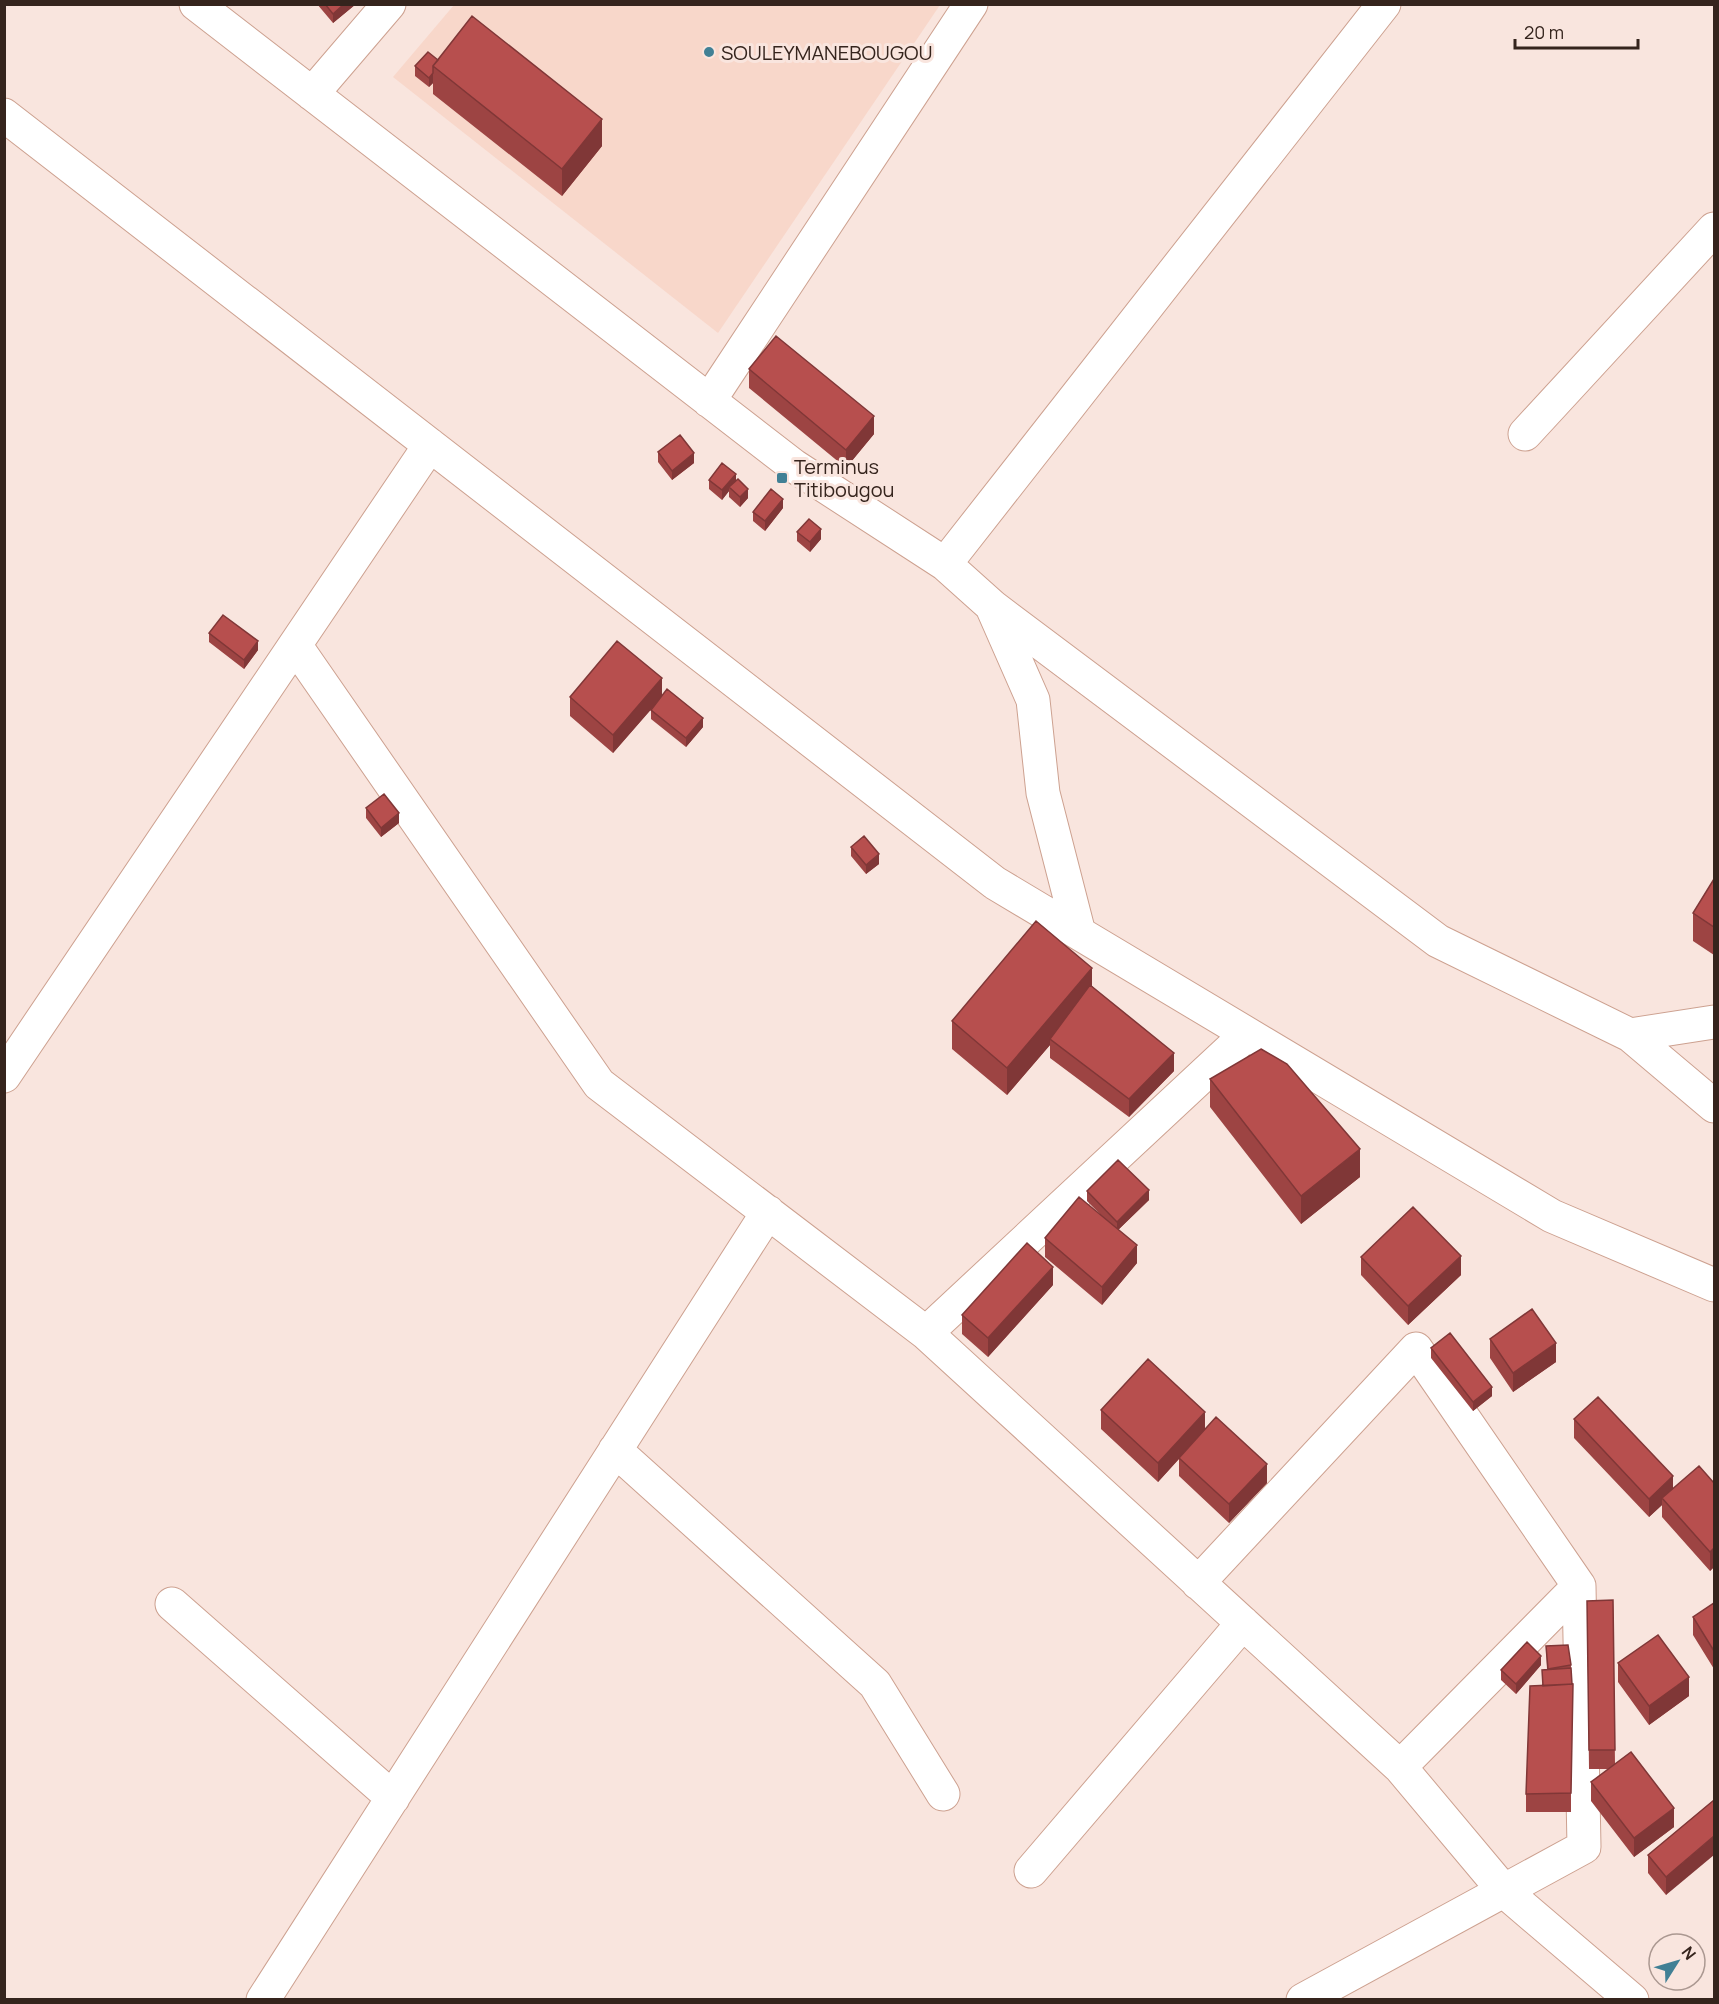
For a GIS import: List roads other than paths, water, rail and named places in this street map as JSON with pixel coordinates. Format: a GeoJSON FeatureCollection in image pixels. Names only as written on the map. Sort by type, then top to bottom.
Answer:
{"type":"FeatureCollection","features":[{"type":"Feature","properties":{"kind":"street"},"geometry":{"type":"LineString","coordinates":[[196,4],[794,466],[945,564],[993,607],[1438,941],[1630,1035],[1714,1106]]}},
{"type":"Feature","properties":{"kind":"street"},"geometry":{"type":"LineString","coordinates":[[312,94],[389,4]]}},
{"type":"Feature","properties":{"kind":"street"},"geometry":{"type":"LineString","coordinates":[[710,401],[971,4]]}},
{"type":"Feature","properties":{"kind":"street"},"geometry":{"type":"LineString","coordinates":[[945,564],[1384,4]]}},
{"type":"Feature","properties":{"kind":"street"},"geometry":{"type":"LineString","coordinates":[[4,115],[994,882],[1552,1216],[1714,1285]]}},
{"type":"Feature","properties":{"kind":"street"},"geometry":{"type":"LineString","coordinates":[[1525,434],[1714,229]]}},
{"type":"Feature","properties":{"kind":"street"},"geometry":{"type":"LineString","coordinates":[[4,1076],[430,445]]}},
{"type":"Feature","properties":{"kind":"street"},"geometry":{"type":"LineString","coordinates":[[993,607],[1034,700],[1043,793],[1079,933]]}},
{"type":"Feature","properties":{"kind":"street"},"geometry":{"type":"LineString","coordinates":[[295,645],[599,1084],[926,1334],[1400,1767],[1504,1891],[1632,2000]]}},
{"type":"Feature","properties":{"kind":"street"},"geometry":{"type":"LineString","coordinates":[[1630,1035],[1714,1022]]}},
{"type":"Feature","properties":{"kind":"street"},"geometry":{"type":"LineString","coordinates":[[926,1334],[1247,1034]]}},
{"type":"Feature","properties":{"kind":"street"},"geometry":{"type":"LineString","coordinates":[[263,2000],[768,1212]]}},
{"type":"Feature","properties":{"kind":"street"},"geometry":{"type":"LineString","coordinates":[[1198,1583],[1416,1349],[1579,1586],[1584,1847],[1303,2000]]}},
{"type":"Feature","properties":{"kind":"street"},"geometry":{"type":"LineString","coordinates":[[615,1450],[875,1684],[943,1794]]}},
{"type":"Feature","properties":{"kind":"street"},"geometry":{"type":"LineString","coordinates":[[1400,1767],[1579,1586]]}},
{"type":"Feature","properties":{"kind":"street"},"geometry":{"type":"LineString","coordinates":[[172,1604],[393,1798]]}},
{"type":"Feature","properties":{"kind":"street"},"geometry":{"type":"LineString","coordinates":[[1031,1871],[1243,1623]]}},
{"type":"Feature","properties":{"kind":"place","name":"SOULEYMANEBOUGOU"},"geometry":{"type":"Point","coordinates":[709,52]}},
{"type":"Feature","properties":{"kind":"place","name":"Terminus Titibougou"},"geometry":{"type":"Point","coordinates":[782,478]}}]}
